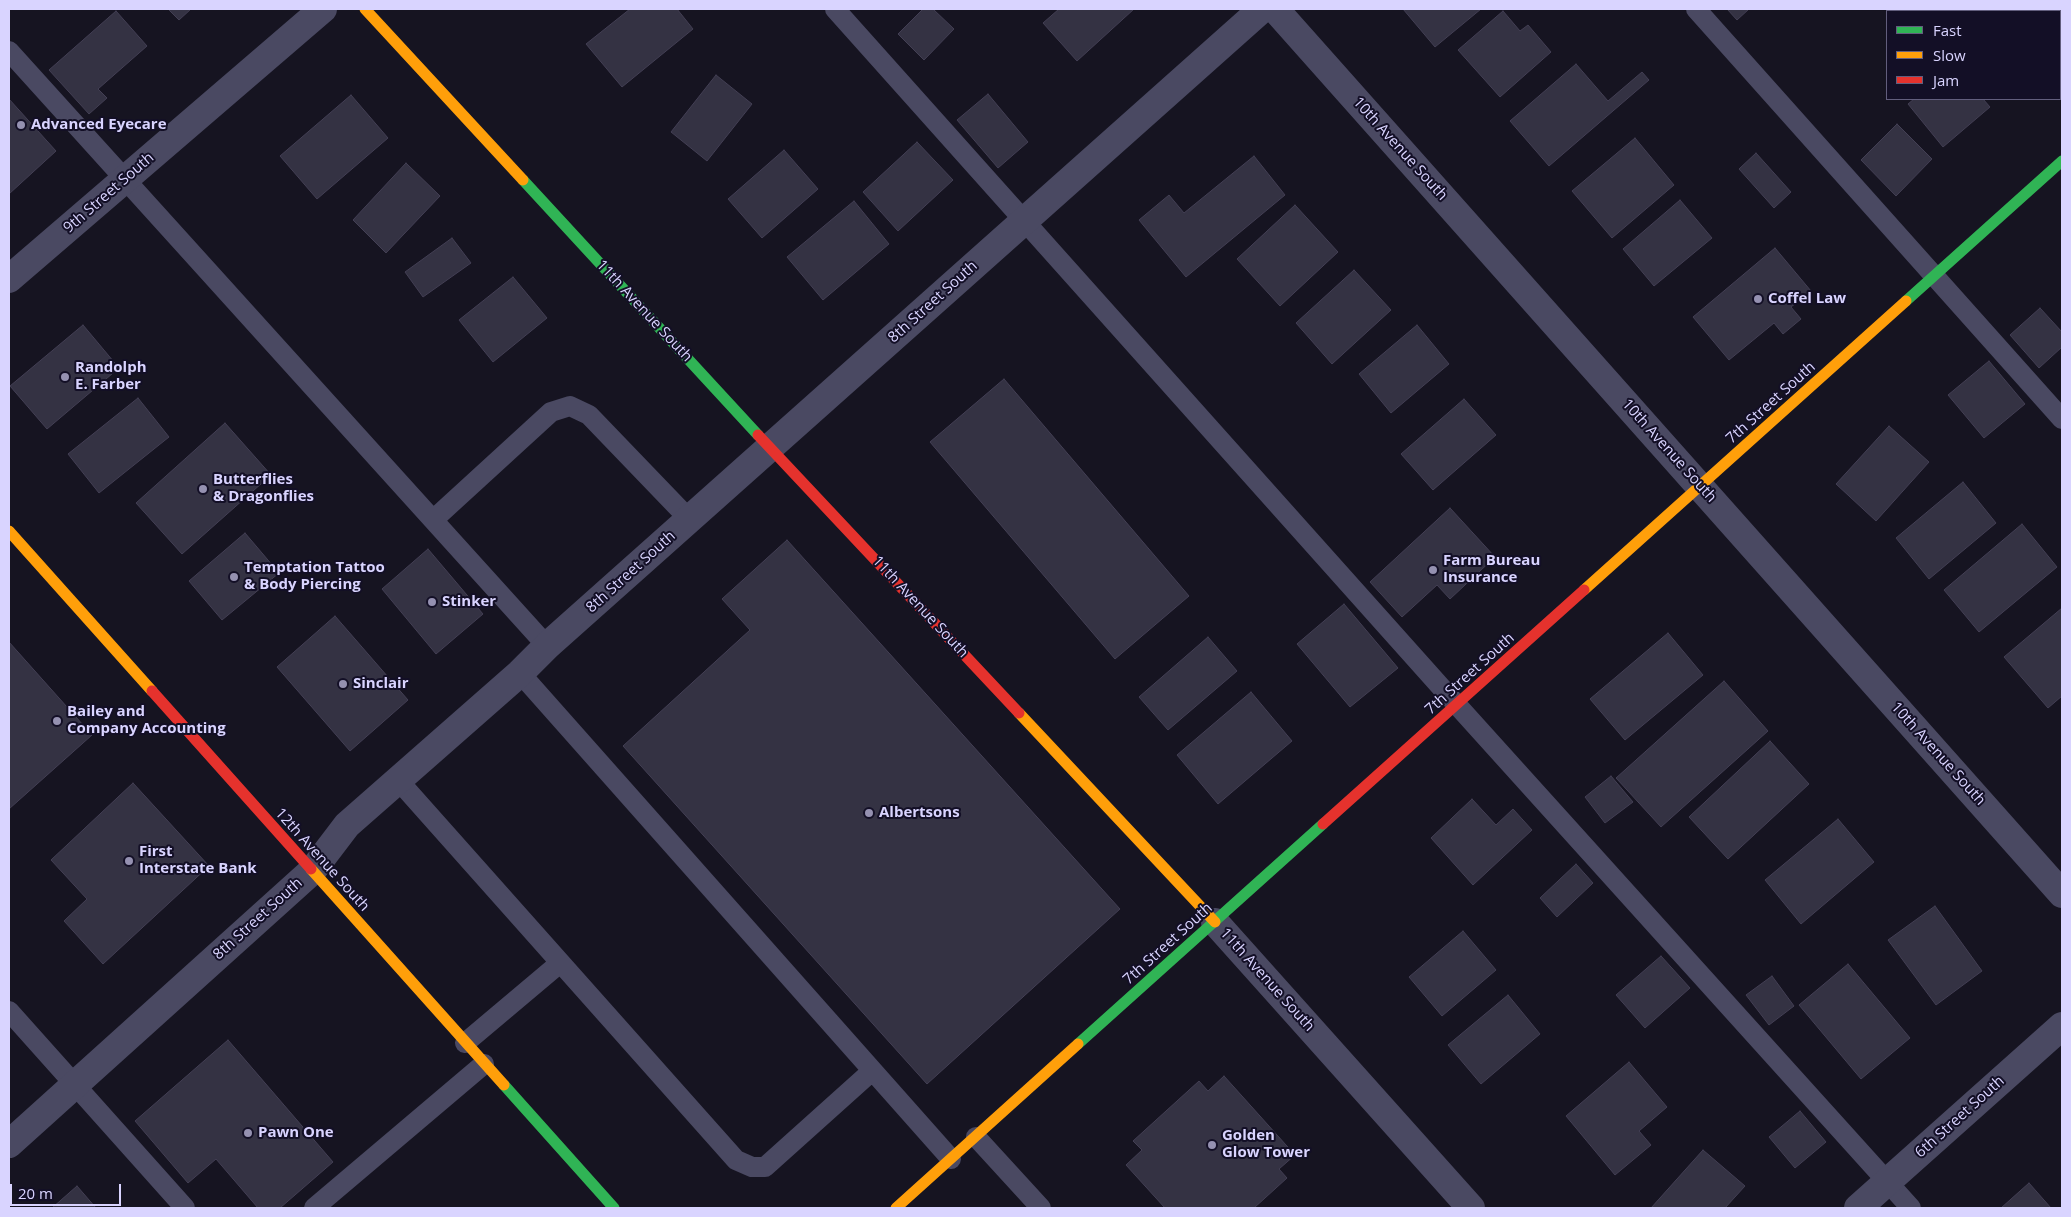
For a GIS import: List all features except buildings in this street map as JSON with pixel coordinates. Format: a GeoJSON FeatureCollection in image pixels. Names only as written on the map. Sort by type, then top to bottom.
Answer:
{"type":"FeatureCollection","features":[{"type":"Feature","properties":{"kind":"main road","name":"11th Avenue South"},"geometry":{"type":"LineString","coordinates":[[365,9],[770,448],[1216,922]]}},
{"type":"Feature","properties":{"kind":"main road","name":"7th Street South"},"geometry":{"type":"LineString","coordinates":[[896,1208],[2062,161]]}},
{"type":"Feature","properties":{"kind":"main road","name":"12th Avenue South"},"geometry":{"type":"LineString","coordinates":[[9,531],[614,1208]]}},
{"type":"Feature","properties":{"kind":"street","name":"9th Street South"},"geometry":{"type":"LineString","coordinates":[[9,279],[323,9]]}},
{"type":"Feature","properties":{"kind":"street","name":"8th Street South"},"geometry":{"type":"LineString","coordinates":[[9,1144],[312,871],[347,825],[520,673],[547,646],[1262,9]]}},
{"type":"Feature","properties":{"kind":"street","name":"10th Avenue South"},"geometry":{"type":"LineString","coordinates":[[1275,9],[2062,894]]}},
{"type":"Feature","properties":{"kind":"street","name":"11th Avenue South"},"geometry":{"type":"LineString","coordinates":[[1216,922],[1472,1208]]}},
{"type":"Feature","properties":{"kind":"street","name":"6th Street South"},"geometry":{"type":"LineString","coordinates":[[1858,1208],[2062,1026]]}},
{"type":"Feature","properties":{"kind":"lane"},"geometry":{"type":"LineString","coordinates":[[835,9],[1457,705],[1910,1208]]}},
{"type":"Feature","properties":{"kind":"lane"},"geometry":{"type":"LineString","coordinates":[[1696,9],[2062,418]]}},
{"type":"Feature","properties":{"kind":"lane"},"geometry":{"type":"LineString","coordinates":[[9,51],[547,646]]}},
{"type":"Feature","properties":{"kind":"lane"},"geometry":{"type":"LineString","coordinates":[[433,520],[551,412],[570,406],[589,415],[690,520]]}},
{"type":"Feature","properties":{"kind":"lane"},"geometry":{"type":"LineString","coordinates":[[520,673],[951,1159]]}},
{"type":"Feature","properties":{"kind":"lane"},"geometry":{"type":"LineString","coordinates":[[398,780],[736,1160],[752,1167],[765,1167],[872,1071]]}},
{"type":"Feature","properties":{"kind":"lane"},"geometry":{"type":"LineString","coordinates":[[465,1043],[560,963]]}},
{"type":"Feature","properties":{"kind":"lane"},"geometry":{"type":"LineString","coordinates":[[9,1011],[185,1208]]}},
{"type":"Feature","properties":{"kind":"lane"},"geometry":{"type":"LineString","coordinates":[[314,1208],[484,1064]]}},
{"type":"Feature","properties":{"kind":"lane"},"geometry":{"type":"LineString","coordinates":[[976,1137],[1041,1208]]}},
{"type":"Feature","properties":{"kind":"traffic: fast"},"geometry":{"type":"LineString","coordinates":[[1906,301],[2062,161]]}},
{"type":"Feature","properties":{"kind":"traffic: fast"},"geometry":{"type":"LineString","coordinates":[[523,180],[758,435]]}},
{"type":"Feature","properties":{"kind":"traffic: fast"},"geometry":{"type":"LineString","coordinates":[[1078,1044],[1323,824]]}},
{"type":"Feature","properties":{"kind":"traffic: fast"},"geometry":{"type":"LineString","coordinates":[[504,1085],[614,1208]]}},
{"type":"Feature","properties":{"kind":"traffic: slow"},"geometry":{"type":"LineString","coordinates":[[365,9],[523,180]]}},
{"type":"Feature","properties":{"kind":"traffic: slow"},"geometry":{"type":"LineString","coordinates":[[1584,590],[1906,301]]}},
{"type":"Feature","properties":{"kind":"traffic: slow"},"geometry":{"type":"LineString","coordinates":[[9,531],[152,691]]}},
{"type":"Feature","properties":{"kind":"traffic: slow"},"geometry":{"type":"LineString","coordinates":[[1019,713],[1215,922]]}},
{"type":"Feature","properties":{"kind":"traffic: slow"},"geometry":{"type":"LineString","coordinates":[[311,869],[504,1085]]}},
{"type":"Feature","properties":{"kind":"traffic: slow"},"geometry":{"type":"LineString","coordinates":[[896,1208],[1078,1044]]}},
{"type":"Feature","properties":{"kind":"traffic: jam"},"geometry":{"type":"LineString","coordinates":[[758,435],[1019,713]]}},
{"type":"Feature","properties":{"kind":"traffic: jam"},"geometry":{"type":"LineString","coordinates":[[1323,824],[1584,590]]}},
{"type":"Feature","properties":{"kind":"traffic: jam"},"geometry":{"type":"LineString","coordinates":[[152,691],[311,869]]}},
{"type":"Feature","properties":{"kind":"place","name":"Advanced Eyecare"},"geometry":{"type":"Point","coordinates":[21,125]}},
{"type":"Feature","properties":{"kind":"place","name":"Coffel Law"},"geometry":{"type":"Point","coordinates":[1758,299]}},
{"type":"Feature","properties":{"kind":"place","name":"Randolph E. Farber"},"geometry":{"type":"Point","coordinates":[65,377]}},
{"type":"Feature","properties":{"kind":"place","name":"Butterflies & Dragonflies"},"geometry":{"type":"Point","coordinates":[203,489]}},
{"type":"Feature","properties":{"kind":"place","name":"Farm Bureau Insurance"},"geometry":{"type":"Point","coordinates":[1433,570]}},
{"type":"Feature","properties":{"kind":"place","name":"Temptation Tattoo & Body Piercing"},"geometry":{"type":"Point","coordinates":[234,577]}},
{"type":"Feature","properties":{"kind":"place","name":"Stinker"},"geometry":{"type":"Point","coordinates":[432,602]}},
{"type":"Feature","properties":{"kind":"place","name":"Sinclair"},"geometry":{"type":"Point","coordinates":[343,684]}},
{"type":"Feature","properties":{"kind":"place","name":"Bailey and Company Accounting"},"geometry":{"type":"Point","coordinates":[57,721]}},
{"type":"Feature","properties":{"kind":"place","name":"Albertsons"},"geometry":{"type":"Point","coordinates":[869,813]}},
{"type":"Feature","properties":{"kind":"place","name":"First Interstate Bank"},"geometry":{"type":"Point","coordinates":[129,861]}},
{"type":"Feature","properties":{"kind":"place","name":"Pawn One"},"geometry":{"type":"Point","coordinates":[248,1133]}},
{"type":"Feature","properties":{"kind":"place","name":"Golden Glow Tower"},"geometry":{"type":"Point","coordinates":[1212,1145]}}]}
